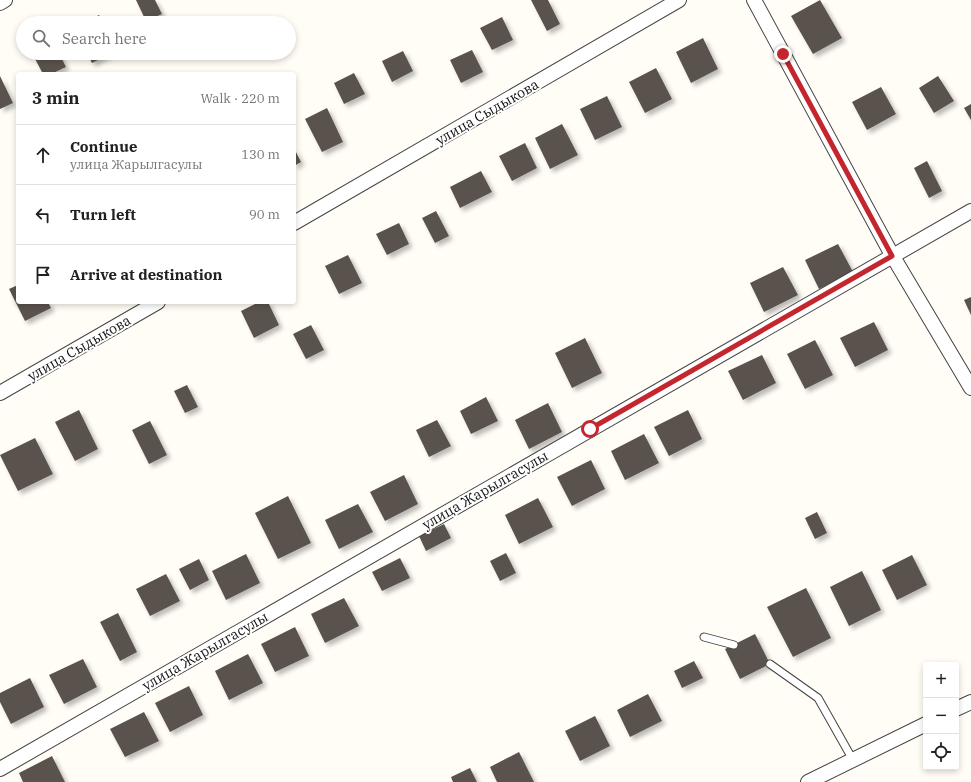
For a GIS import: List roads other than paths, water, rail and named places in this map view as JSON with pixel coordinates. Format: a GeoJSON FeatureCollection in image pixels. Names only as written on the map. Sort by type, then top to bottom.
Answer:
{"type":"FeatureCollection","features":[{"type":"Feature","properties":{"kind":"street"},"geometry":{"type":"LineString","coordinates":[[0,3],[5,0]]}},
{"type":"Feature","properties":{"kind":"street","name":"улица Сыдыкова"},"geometry":{"type":"LineString","coordinates":[[296,222],[679,0]]}},
{"type":"Feature","properties":{"kind":"street"},"geometry":{"type":"LineString","coordinates":[[754,0],[892,256],[971,388]]}},
{"type":"Feature","properties":{"kind":"street","name":"улица Жарылгасулы"},"geometry":{"type":"LineString","coordinates":[[0,769],[971,211]]}},
{"type":"Feature","properties":{"kind":"street","name":"улица Сыдыкова"},"geometry":{"type":"LineString","coordinates":[[0,393],[155,304]]}},
{"type":"Feature","properties":{"kind":"street"},"geometry":{"type":"LineString","coordinates":[[959,708],[971,702]]}},
{"type":"Feature","properties":{"kind":"street"},"geometry":{"type":"LineString","coordinates":[[808,782],[923,725]]}},
{"type":"Feature","properties":{"kind":"lane"},"geometry":{"type":"LineString","coordinates":[[704,637],[734,645]]}},
{"type":"Feature","properties":{"kind":"lane"},"geometry":{"type":"LineString","coordinates":[[770,664],[818,698],[853,760]]}}]}
